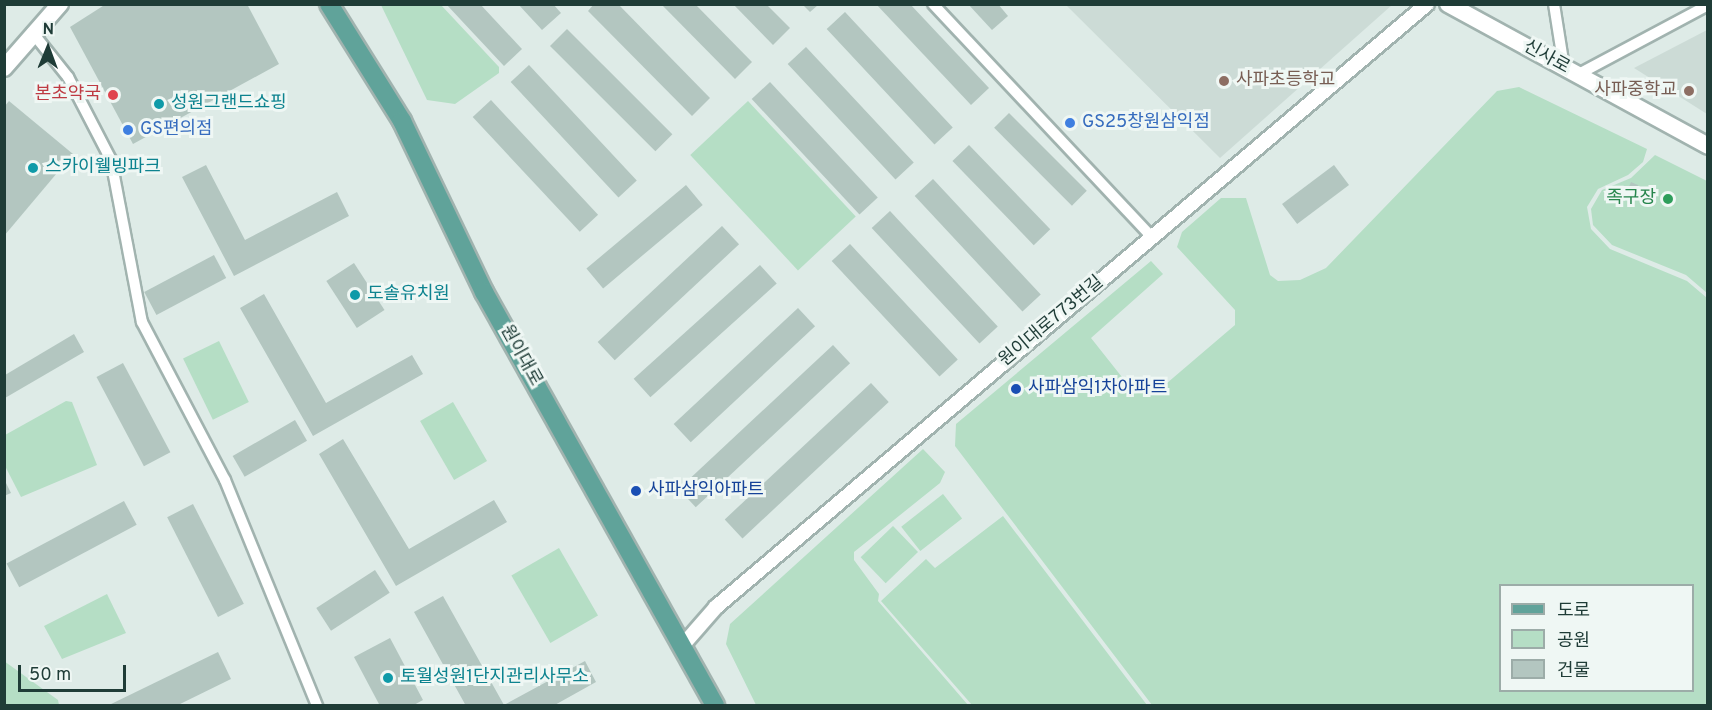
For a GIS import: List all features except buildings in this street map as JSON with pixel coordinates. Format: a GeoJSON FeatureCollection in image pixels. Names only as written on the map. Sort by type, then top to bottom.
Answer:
{"type":"FeatureCollection","features":[{"type":"Feature","properties":{"kind":"main road"},"geometry":{"type":"LineString","coordinates":[[4,68],[32,32],[60,4]]}},
{"type":"Feature","properties":{"kind":"main road","name":"원이대로"},"geometry":{"type":"LineString","coordinates":[[329,4],[402,121],[484,292],[715,705]]}},
{"type":"Feature","properties":{"kind":"main road","name":"신사로"},"geometry":{"type":"LineString","coordinates":[[1448,4],[1707,146]]}},
{"type":"Feature","properties":{"kind":"street"},"geometry":{"type":"LineString","coordinates":[[933,4],[1152,237]]}},
{"type":"Feature","properties":{"kind":"street","name":"원이대로773번길"},"geometry":{"type":"LineString","coordinates":[[682,646],[716,607],[1427,4]]}},
{"type":"Feature","properties":{"kind":"street"},"geometry":{"type":"LineString","coordinates":[[1554,4],[1570,71],[1707,6]]}},
{"type":"Feature","properties":{"kind":"street"},"geometry":{"type":"LineString","coordinates":[[32,32],[68,77],[111,160],[142,322],[225,480],[317,705]]}},
{"type":"Feature","properties":{"kind":"shaded area","name":"사파초등학교"},"geometry":{"type":"Polygon","coordinates":[[[1066,5],[1392,5],[1220,158],[1066,5]]]}},
{"type":"Feature","properties":{"kind":"shaded area","name":"사파중학교"},"geometry":{"type":"Polygon","coordinates":[[[1707,30],[1707,114],[1634,68],[1707,30]]]}},
{"type":"Feature","properties":{"kind":"green space"},"geometry":{"type":"Polygon","coordinates":[[[381,5],[441,5],[499,67],[499,73],[455,104],[427,100],[381,5]]]}},
{"type":"Feature","properties":{"kind":"green space"},"geometry":{"type":"Polygon","coordinates":[[[1519,87],[1647,149],[1643,162],[1628,175],[1598,189],[1587,207],[1591,229],[1610,249],[1687,281],[1707,298],[1707,705],[1152,705],[955,446],[956,424],[1151,261],[1163,274],[1091,338],[1133,391],[1153,395],[1235,325],[1235,310],[1177,247],[1182,232],[1221,198],[1246,198],[1270,275],[1278,281],[1300,280],[1326,268],[1497,91],[1519,87]]]}},
{"type":"Feature","properties":{"kind":"green space"},"geometry":{"type":"Polygon","coordinates":[[[748,101],[856,217],[798,270],[690,155],[748,101]]]}},
{"type":"Feature","properties":{"kind":"green space"},"geometry":{"type":"Polygon","coordinates":[[[1655,155],[1707,181],[1707,293],[1686,275],[1612,245],[1593,225],[1591,209],[1602,190],[1631,178],[1655,155]]]}},
{"type":"Feature","properties":{"kind":"green space"},"geometry":{"type":"Polygon","coordinates":[[[219,341],[249,402],[213,420],[183,359],[219,341]]]}},
{"type":"Feature","properties":{"kind":"green space"},"geometry":{"type":"Polygon","coordinates":[[[66,401],[72,402],[97,465],[21,497],[5,466],[5,435],[66,401]]]}},
{"type":"Feature","properties":{"kind":"green space"},"geometry":{"type":"Polygon","coordinates":[[[453,402],[487,461],[454,480],[420,421],[453,402]]]}},
{"type":"Feature","properties":{"kind":"green space"},"geometry":{"type":"Polygon","coordinates":[[[923,449],[945,472],[940,483],[854,552],[854,560],[879,594],[878,601],[968,705],[756,705],[726,644],[730,624],[923,449]]]}},
{"type":"Feature","properties":{"kind":"green space"},"geometry":{"type":"Polygon","coordinates":[[[943,494],[962,518],[920,551],[901,527],[943,494]]]}},
{"type":"Feature","properties":{"kind":"green space"},"geometry":{"type":"Polygon","coordinates":[[[1003,516],[1147,705],[972,705],[881,601],[926,559],[935,568],[1003,516]]]}},
{"type":"Feature","properties":{"kind":"green space"},"geometry":{"type":"Polygon","coordinates":[[[893,526],[918,552],[886,583],[861,557],[893,526]]]}},
{"type":"Feature","properties":{"kind":"green space"},"geometry":{"type":"Polygon","coordinates":[[[559,548],[598,616],[550,643],[511,576],[559,548]]]}},
{"type":"Feature","properties":{"kind":"green space"},"geometry":{"type":"Polygon","coordinates":[[[107,594],[126,633],[62,659],[44,626],[107,594]]]}},
{"type":"Feature","properties":{"kind":"green space"},"geometry":{"type":"Polygon","coordinates":[[[4,661],[58,700],[59,705],[5,705],[4,661]]]}},
{"type":"Feature","properties":{"kind":"place","name":"사파초등학교"},"geometry":{"type":"Point","coordinates":[1224,81]}},
{"type":"Feature","properties":{"kind":"place","name":"사파중학교"},"geometry":{"type":"Point","coordinates":[1689,91]}},
{"type":"Feature","properties":{"kind":"place","name":"본초약국"},"geometry":{"type":"Point","coordinates":[113,95]}},
{"type":"Feature","properties":{"kind":"place","name":"성원그랜드쇼핑"},"geometry":{"type":"Point","coordinates":[159,104]}},
{"type":"Feature","properties":{"kind":"place","name":"GS25창원삼익점"},"geometry":{"type":"Point","coordinates":[1070,123]}},
{"type":"Feature","properties":{"kind":"place","name":"GS편의점"},"geometry":{"type":"Point","coordinates":[128,130]}},
{"type":"Feature","properties":{"kind":"place","name":"스카이웰빙파크"},"geometry":{"type":"Point","coordinates":[33,168]}},
{"type":"Feature","properties":{"kind":"place","name":"족구장"},"geometry":{"type":"Point","coordinates":[1668,199]}},
{"type":"Feature","properties":{"kind":"place","name":"도솔유치원"},"geometry":{"type":"Point","coordinates":[355,295]}},
{"type":"Feature","properties":{"kind":"place","name":"사파삼익1차아파트"},"geometry":{"type":"Point","coordinates":[1016,389]}},
{"type":"Feature","properties":{"kind":"place","name":"사파삼익아파트"},"geometry":{"type":"Point","coordinates":[636,491]}},
{"type":"Feature","properties":{"kind":"place","name":"토월성원1단지관리사무소"},"geometry":{"type":"Point","coordinates":[388,678]}}]}
